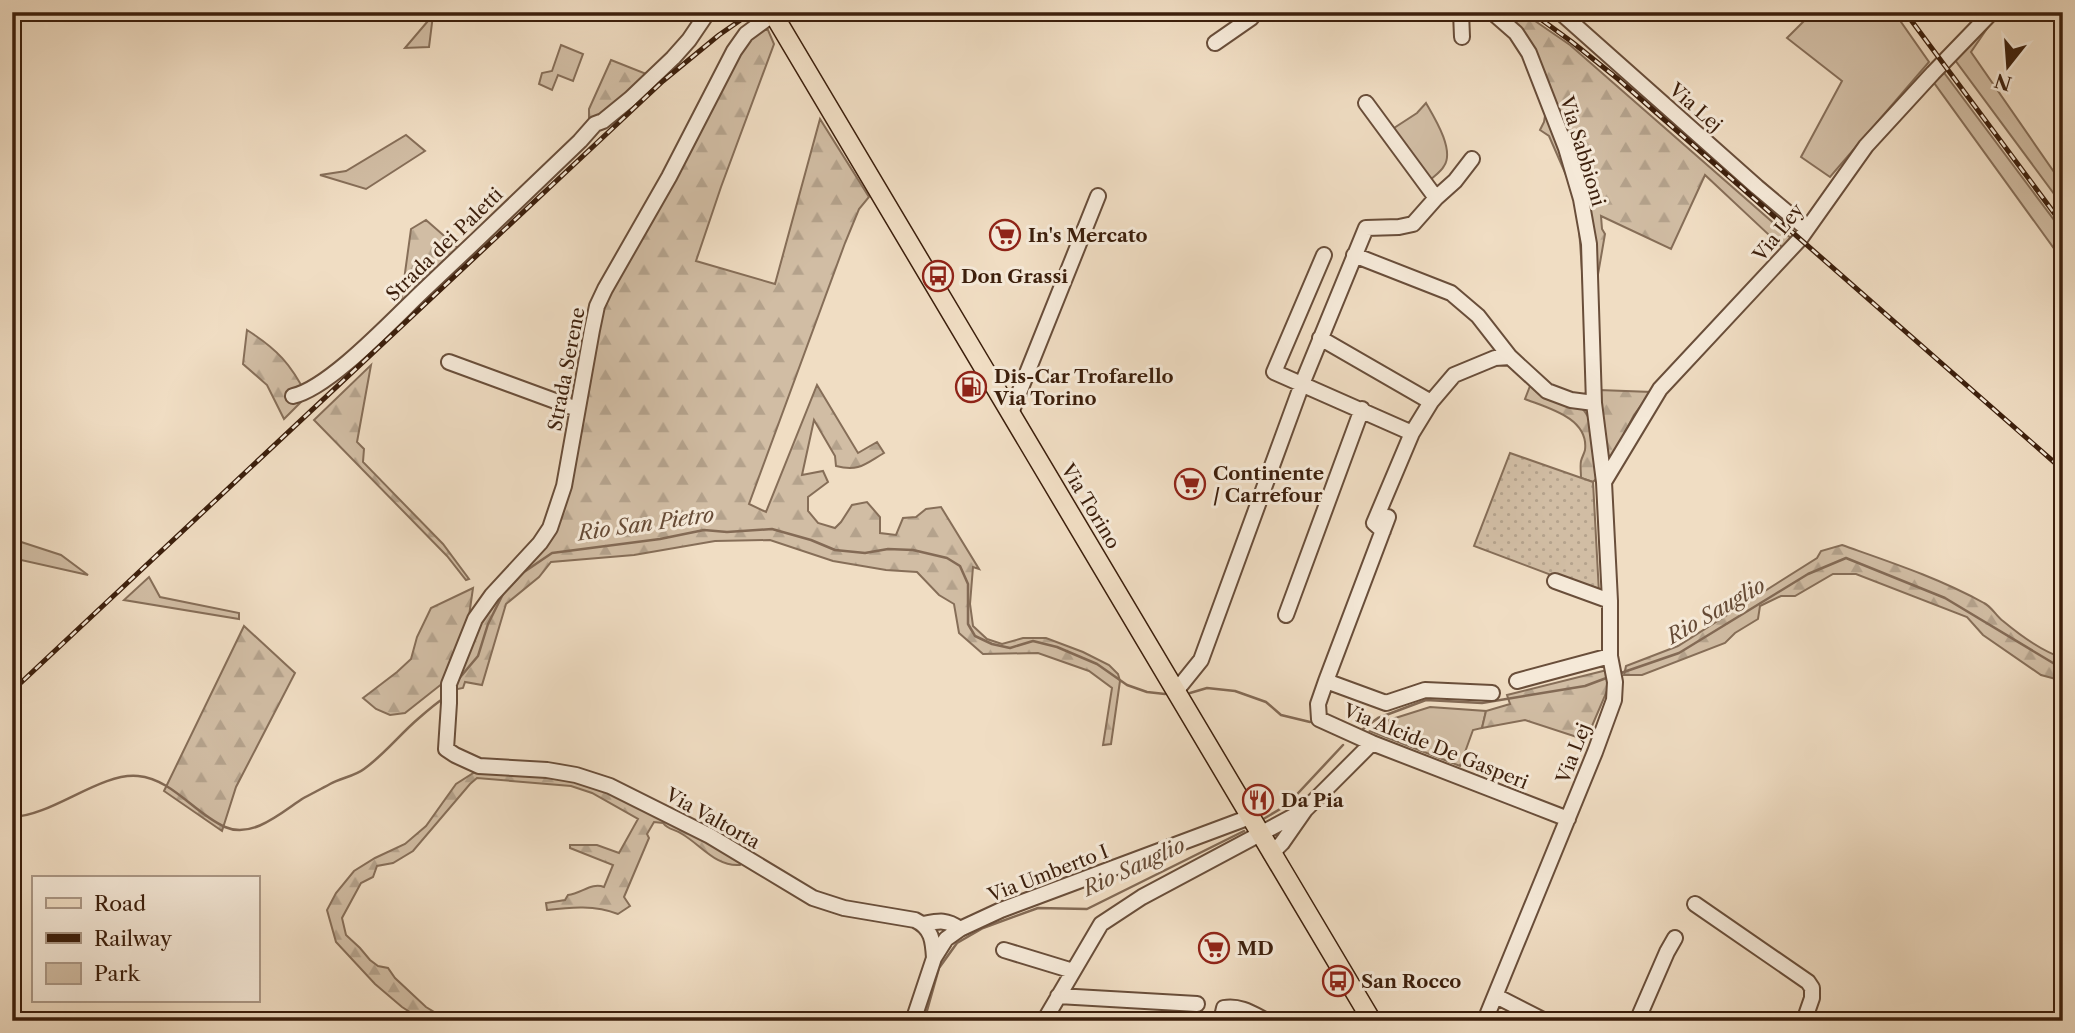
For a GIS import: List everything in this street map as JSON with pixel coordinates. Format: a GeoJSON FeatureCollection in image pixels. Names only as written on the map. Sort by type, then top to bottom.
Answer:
{"type":"FeatureCollection","features":[{"type":"Feature","properties":{"kind":"main road","name":"Via Torino"},"geometry":{"type":"LineString","coordinates":[[774,13],[1372,1021]]}},
{"type":"Feature","properties":{"kind":"street","name":"Strada dei Paletti"},"geometry":{"type":"LineString","coordinates":[[293,396],[315,387],[368,344],[580,142],[595,124],[603,121],[630,99],[673,58],[708,12]]}},
{"type":"Feature","properties":{"kind":"street"},"geometry":{"type":"LineString","coordinates":[[1215,43],[1256,12]]}},
{"type":"Feature","properties":{"kind":"street"},"geometry":{"type":"LineString","coordinates":[[1461,12],[1462,37]]}},
{"type":"Feature","properties":{"kind":"street","name":"Via Sabbioni"},"geometry":{"type":"LineString","coordinates":[[1492,12],[1516,33],[1529,53],[1566,148],[1581,200],[1589,244],[1594,403],[1604,482]]}},
{"type":"Feature","properties":{"kind":"street","name":"Via Lej"},"geometry":{"type":"LineString","coordinates":[[1560,12],[1807,229]]}},
{"type":"Feature","properties":{"kind":"street","name":"Via Ley"},"geometry":{"type":"LineString","coordinates":[[1604,482],[1660,389],[1772,271],[1807,229],[1866,146],[1992,12]]}},
{"type":"Feature","properties":{"kind":"street","name":"Strada Serene"},"geometry":{"type":"LineString","coordinates":[[479,766],[446,748],[449,684],[452,674],[475,619],[492,595],[540,543],[550,528],[564,486],[595,318],[605,289],[669,177],[734,51],[746,34],[774,13]]}},
{"type":"Feature","properties":{"kind":"street"},"geometry":{"type":"LineString","coordinates":[[1366,103],[1436,198]]}},
{"type":"Feature","properties":{"kind":"street"},"geometry":{"type":"LineString","coordinates":[[1176,691],[1201,660],[1302,384],[1366,228],[1413,224],[1455,181],[1472,159]]}},
{"type":"Feature","properties":{"kind":"street"},"geometry":{"type":"LineString","coordinates":[[1010,412],[1098,196]]}},
{"type":"Feature","properties":{"kind":"street"},"geometry":{"type":"LineString","coordinates":[[1324,254],[1274,372],[1412,433],[1431,402],[1454,375],[1495,358],[1510,357]]}},
{"type":"Feature","properties":{"kind":"street"},"geometry":{"type":"LineString","coordinates":[[1354,255],[1451,293],[1478,316],[1510,357],[1547,391],[1571,400],[1594,403]]}},
{"type":"Feature","properties":{"kind":"street"},"geometry":{"type":"LineString","coordinates":[[1320,338],[1431,402]]}},
{"type":"Feature","properties":{"kind":"street"},"geometry":{"type":"LineString","coordinates":[[449,362],[577,409]]}},
{"type":"Feature","properties":{"kind":"street"},"geometry":{"type":"LineString","coordinates":[[1286,615],[1362,409]]}},
{"type":"Feature","properties":{"kind":"street","name":"Via Alcide De Gasperi"},"geometry":{"type":"LineString","coordinates":[[1412,433],[1374,523],[1386,524],[1318,704],[1319,719],[1372,743],[1569,819]]}},
{"type":"Feature","properties":{"kind":"street","name":"Via Lej"},"geometry":{"type":"LineString","coordinates":[[1486,1021],[1569,819],[1614,700],[1604,482]]}},
{"type":"Feature","properties":{"kind":"street"},"geometry":{"type":"LineString","coordinates":[[1555,581],[1610,601]]}},
{"type":"Feature","properties":{"kind":"street"},"geometry":{"type":"LineString","coordinates":[[1517,681],[1612,669]]}},
{"type":"Feature","properties":{"kind":"street"},"geometry":{"type":"LineString","coordinates":[[1326,681],[1386,703],[1425,690],[1492,693]]}},
{"type":"Feature","properties":{"kind":"street"},"geometry":{"type":"LineString","coordinates":[[1271,854],[1305,810],[1372,743]]}},
{"type":"Feature","properties":{"kind":"street","name":"Via Valtorta"},"geometry":{"type":"LineString","coordinates":[[479,766],[547,770],[576,775],[610,786],[710,836],[813,898],[844,908],[915,920],[923,924],[950,922],[960,929]]}},
{"type":"Feature","properties":{"kind":"street"},"geometry":{"type":"LineString","coordinates":[[1044,1021],[1101,924],[1142,897],[1305,810]]}},
{"type":"Feature","properties":{"kind":"street","name":"Via Umberto I"},"geometry":{"type":"LineString","coordinates":[[913,1021],[934,958],[946,939],[960,929],[1001,910],[1250,817]]}},
{"type":"Feature","properties":{"kind":"street"},"geometry":{"type":"LineString","coordinates":[[1695,904],[1808,982],[1812,988],[1812,998],[1804,1021]]}},
{"type":"Feature","properties":{"kind":"street"},"geometry":{"type":"LineString","coordinates":[[923,924],[929,929],[933,941],[934,958]]}},
{"type":"Feature","properties":{"kind":"street"},"geometry":{"type":"LineString","coordinates":[[1638,1020],[1675,937]]}},
{"type":"Feature","properties":{"kind":"street"},"geometry":{"type":"LineString","coordinates":[[1004,950],[1073,971]]}},
{"type":"Feature","properties":{"kind":"street"},"geometry":{"type":"LineString","coordinates":[[1058,996],[1197,1004]]}},
{"type":"Feature","properties":{"kind":"street"},"geometry":{"type":"LineString","coordinates":[[1496,996],[1545,1021]]}},
{"type":"Feature","properties":{"kind":"street"},"geometry":{"type":"LineString","coordinates":[[1221,1021],[1224,1008],[1238,1007],[1267,1021]]}},
{"type":"Feature","properties":{"kind":"green space"},"geometry":{"type":"Polygon","coordinates":[[[1503,12],[1522,12],[1570,45],[1793,240],[1784,249],[1705,175],[1671,249],[1601,216],[1605,234],[1597,280],[1592,244],[1521,31],[1503,12]]]}},
{"type":"Feature","properties":{"kind":"green space"},"geometry":{"type":"Polygon","coordinates":[[[1813,12],[1894,12],[1929,62],[1830,177],[1801,157],[1842,81],[1787,38],[1813,12]]]}},
{"type":"Feature","properties":{"kind":"green space"},"geometry":{"type":"Polygon","coordinates":[[[1997,14],[1971,52],[2063,185],[2063,206],[1955,60],[1997,14]]]}},
{"type":"Feature","properties":{"kind":"green space"},"geometry":{"type":"Polygon","coordinates":[[[433,15],[429,47],[405,48],[433,15]]]}},
{"type":"Feature","properties":{"kind":"green space"},"geometry":{"type":"Polygon","coordinates":[[[762,30],[768,30],[774,44],[696,261],[775,284],[820,119],[869,197],[859,209],[845,243],[749,504],[766,512],[817,385],[858,453],[877,442],[884,453],[867,464],[856,467],[836,466],[835,456],[814,420],[802,475],[823,471],[828,482],[808,497],[808,511],[818,523],[835,528],[852,505],[867,502],[880,517],[880,533],[896,535],[903,518],[916,517],[926,509],[941,507],[979,569],[973,567],[970,604],[973,626],[987,639],[1002,644],[1023,638],[1046,638],[1109,665],[1118,674],[1120,681],[1111,744],[1103,745],[1112,688],[1089,671],[1038,653],[983,654],[959,633],[954,604],[939,595],[917,572],[833,561],[770,540],[715,541],[634,555],[551,562],[539,577],[506,604],[482,685],[465,682],[463,688],[453,690],[481,621],[499,593],[544,545],[601,306],[748,39],[762,30]]]}},
{"type":"Feature","properties":{"kind":"green space"},"geometry":{"type":"Polygon","coordinates":[[[561,45],[583,54],[573,81],[558,75],[552,90],[539,84],[542,73],[552,71],[561,45]]]}},
{"type":"Feature","properties":{"kind":"green space"},"geometry":{"type":"Polygon","coordinates":[[[611,60],[649,75],[600,116],[589,120],[589,109],[611,60]]]}},
{"type":"Feature","properties":{"kind":"green space"},"geometry":{"type":"Polygon","coordinates":[[[1942,70],[2063,232],[2063,261],[1932,80],[1942,70]]]}},
{"type":"Feature","properties":{"kind":"green space"},"geometry":{"type":"Polygon","coordinates":[[[1426,103],[1442,134],[1447,151],[1443,168],[1428,182],[1391,130],[1417,113],[1426,103]]]}},
{"type":"Feature","properties":{"kind":"green space"},"geometry":{"type":"Polygon","coordinates":[[[1546,110],[1579,200],[1587,287],[1583,285],[1577,200],[1549,136],[1540,130],[1546,110]]]}},
{"type":"Feature","properties":{"kind":"green space"},"geometry":{"type":"Polygon","coordinates":[[[406,135],[425,151],[366,189],[320,175],[346,171],[406,135]]]}},
{"type":"Feature","properties":{"kind":"green space"},"geometry":{"type":"Polygon","coordinates":[[[426,220],[458,248],[401,302],[411,229],[426,220]]]}},
{"type":"Feature","properties":{"kind":"green space"},"geometry":{"type":"Polygon","coordinates":[[[247,330],[282,358],[307,396],[284,419],[267,385],[243,364],[247,330]]]}},
{"type":"Feature","properties":{"kind":"green space"},"geometry":{"type":"Polygon","coordinates":[[[371,365],[357,442],[364,449],[363,462],[443,544],[469,579],[466,580],[447,556],[314,420],[371,365]]]}},
{"type":"Feature","properties":{"kind":"green space"},"geometry":{"type":"Polygon","coordinates":[[[1530,386],[1575,404],[1588,416],[1595,448],[1597,478],[1593,482],[1581,478],[1585,439],[1581,430],[1565,416],[1525,399],[1530,386]]]}},
{"type":"Feature","properties":{"kind":"green space"},"geometry":{"type":"Polygon","coordinates":[[[1599,390],[1651,392],[1634,415],[1614,453],[1608,457],[1603,452],[1599,390]]]}},
{"type":"Feature","properties":{"kind":"green space"},"geometry":{"type":"Polygon","coordinates":[[[1510,453],[1593,482],[1599,593],[1474,546],[1510,453]]]}},
{"type":"Feature","properties":{"kind":"green space"},"geometry":{"type":"Polygon","coordinates":[[[12,539],[61,555],[88,575],[12,558],[12,539]]]}},
{"type":"Feature","properties":{"kind":"green space"},"geometry":{"type":"Polygon","coordinates":[[[1842,545],[1932,578],[1987,605],[2024,637],[2063,658],[2063,681],[2041,675],[1983,635],[1967,617],[1856,574],[1833,574],[1795,596],[1781,596],[1760,606],[1758,619],[1735,633],[1725,643],[1642,675],[1624,675],[1626,666],[1678,646],[1817,558],[1821,551],[1842,545]]]}},
{"type":"Feature","properties":{"kind":"green space"},"geometry":{"type":"Polygon","coordinates":[[[149,577],[160,597],[239,613],[239,619],[124,600],[149,577]]]}},
{"type":"Feature","properties":{"kind":"green space"},"geometry":{"type":"Polygon","coordinates":[[[473,588],[469,616],[443,683],[405,713],[390,715],[376,709],[363,698],[411,659],[417,637],[431,608],[473,588]]]}},
{"type":"Feature","properties":{"kind":"green space"},"geometry":{"type":"Polygon","coordinates":[[[244,626],[295,673],[236,787],[222,831],[164,791],[244,626]]]}},
{"type":"Feature","properties":{"kind":"green space"},"geometry":{"type":"Polygon","coordinates":[[[1607,670],[1610,684],[1586,740],[1525,720],[1482,728],[1486,711],[1510,704],[1507,695],[1607,670]]]}},
{"type":"Feature","properties":{"kind":"green space"},"geometry":{"type":"Polygon","coordinates":[[[1430,707],[1486,711],[1482,728],[1473,730],[1460,766],[1370,731],[1389,720],[1430,707]]]}},
{"type":"Feature","properties":{"kind":"green space"},"geometry":{"type":"Polygon","coordinates":[[[478,770],[572,778],[597,787],[744,861],[740,865],[723,863],[679,832],[663,823],[654,822],[624,897],[630,906],[618,914],[592,908],[547,910],[546,903],[565,900],[568,895],[591,887],[604,887],[613,865],[570,848],[570,845],[597,845],[619,853],[638,819],[592,793],[571,786],[477,778],[413,851],[393,863],[377,866],[373,877],[361,883],[342,918],[346,935],[370,960],[378,966],[388,968],[426,1007],[449,1021],[424,1021],[375,984],[336,942],[327,910],[336,893],[354,871],[405,844],[426,826],[456,784],[478,770]]]}},
{"type":"Feature","properties":{"kind":"waterway","name":"Rio San Pietro"},"geometry":{"type":"LineString","coordinates":[[457,681],[478,656],[488,624],[503,594],[524,572],[552,553],[660,539],[704,530],[727,532],[772,529],[835,550],[865,553],[888,549],[913,550],[947,558],[960,566],[968,584],[968,624],[975,636],[1010,648],[1033,641],[1057,647],[1097,664],[1127,685],[1147,692],[1165,694]]}},
{"type":"Feature","properties":{"kind":"waterway","name":"Rio Sauglio"},"geometry":{"type":"LineString","coordinates":[[1618,674],[1679,653],[1808,574],[1846,558],[1945,598],[2063,669]]}},
{"type":"Feature","properties":{"kind":"waterway","name":"Rio Sauglio"},"geometry":{"type":"LineString","coordinates":[[1363,729],[1378,718],[1426,700],[1482,703],[1585,686],[1609,677]]}},
{"type":"Feature","properties":{"kind":"waterway","name":"Rio San Pietro"},"geometry":{"type":"LineString","coordinates":[[1190,693],[1207,688],[1235,691],[1266,702],[1281,715],[1310,722]]}},
{"type":"Feature","properties":{"kind":"waterway","name":"Rio San Pietro"},"geometry":{"type":"LineString","coordinates":[[12,817],[43,810],[108,781],[138,776],[162,783],[225,827],[235,830],[256,827],[309,795],[364,769],[444,698]]}},
{"type":"Feature","properties":{"kind":"waterway","name":"Rio Sauglio"},"geometry":{"type":"LineString","coordinates":[[1260,821],[1287,805],[1343,745]]}},
{"type":"Feature","properties":{"kind":"waterway","name":"Rio Sauglio"},"geometry":{"type":"LineString","coordinates":[[924,1021],[939,968],[957,943],[983,928],[1038,908],[1087,909],[1244,831]]}},
{"type":"Feature","properties":{"kind":"railway"},"geometry":{"type":"LineString","coordinates":[[12,691],[663,81],[752,12]]}},
{"type":"Feature","properties":{"kind":"railway"},"geometry":{"type":"LineString","coordinates":[[1531,12],[1618,79],[2063,470]]}},
{"type":"Feature","properties":{"kind":"railway"},"geometry":{"type":"LineString","coordinates":[[1905,12],[2063,225]]}},
{"type":"Feature","properties":{"kind":"place","name":"In's Mercato"},"geometry":{"type":"Point","coordinates":[1005,235]}},
{"type":"Feature","properties":{"kind":"place","name":"Don Grassi"},"geometry":{"type":"Point","coordinates":[938,276]}},
{"type":"Feature","properties":{"kind":"place","name":"Dis-Car Trofarello Via Torino"},"geometry":{"type":"Point","coordinates":[971,387]}},
{"type":"Feature","properties":{"kind":"place","name":"Continente / Carrefour"},"geometry":{"type":"Point","coordinates":[1190,484]}},
{"type":"Feature","properties":{"kind":"place","name":"Da Pia"},"geometry":{"type":"Point","coordinates":[1258,800]}},
{"type":"Feature","properties":{"kind":"place","name":"MD"},"geometry":{"type":"Point","coordinates":[1214,948]}},
{"type":"Feature","properties":{"kind":"place","name":"San Rocco"},"geometry":{"type":"Point","coordinates":[1338,981]}}]}
